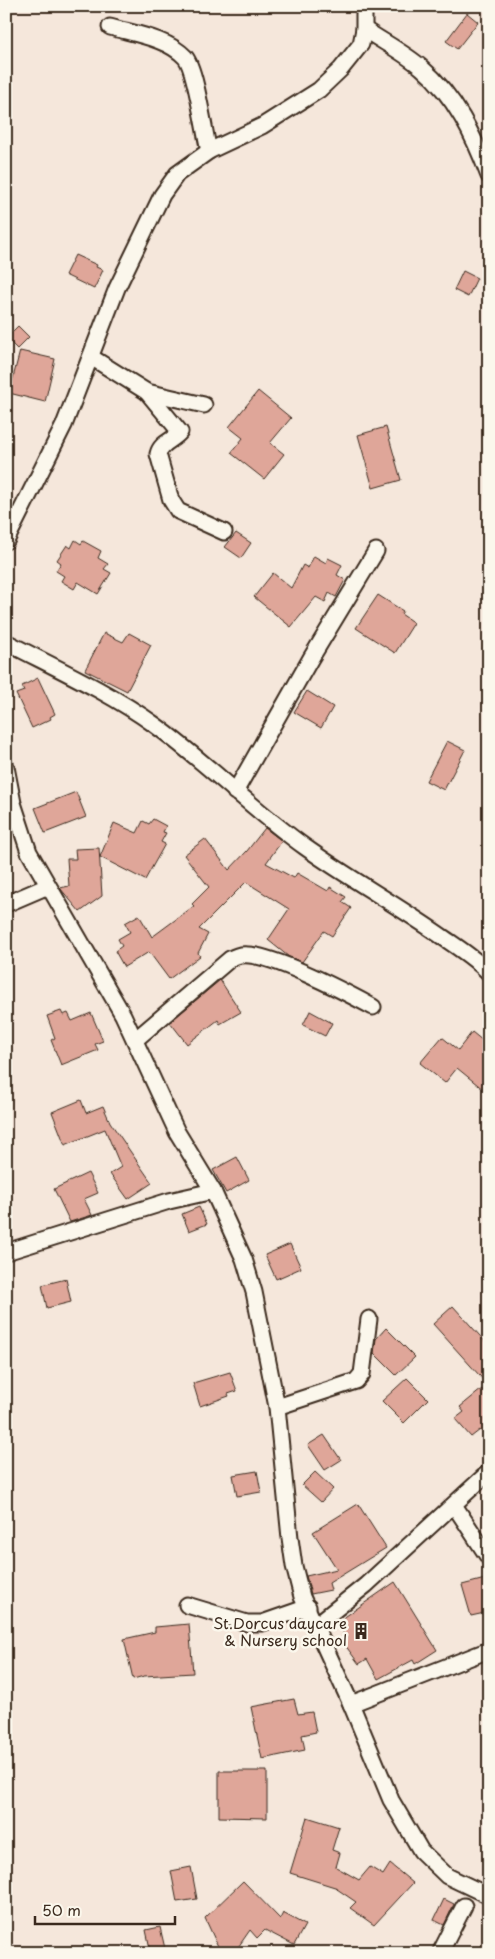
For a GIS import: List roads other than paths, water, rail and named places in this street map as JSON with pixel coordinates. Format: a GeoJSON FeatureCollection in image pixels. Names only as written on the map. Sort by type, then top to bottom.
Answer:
{"type":"FeatureCollection","features":[{"type":"Feature","properties":{"kind":"street"},"geometry":{"type":"LineString","coordinates":[[6,541],[64,425],[117,288],[162,194],[177,174],[209,151],[262,126],[318,90],[341,69],[361,44],[364,29],[364,6]]}},
{"type":"Feature","properties":{"kind":"street"},"geometry":{"type":"LineString","coordinates":[[110,27],[163,42],[186,58],[200,107],[209,151]]}},
{"type":"Feature","properties":{"kind":"street"},"geometry":{"type":"LineString","coordinates":[[364,29],[422,68],[444,90],[482,141],[489,176]]}},
{"type":"Feature","properties":{"kind":"street"},"geometry":{"type":"LineString","coordinates":[[90,357],[148,392],[204,405]]}},
{"type":"Feature","properties":{"kind":"street"},"geometry":{"type":"LineString","coordinates":[[148,392],[180,432],[164,444],[158,454],[171,500],[178,511],[224,532]]}},
{"type":"Feature","properties":{"kind":"street"},"geometry":{"type":"LineString","coordinates":[[234,792],[311,658],[376,551]]}},
{"type":"Feature","properties":{"kind":"street"},"geometry":{"type":"LineString","coordinates":[[6,642],[123,705],[154,724],[234,792],[305,847],[433,930],[481,964],[489,973]]}},
{"type":"Feature","properties":{"kind":"street"},"geometry":{"type":"LineString","coordinates":[[6,767],[13,803],[29,852],[99,973],[135,1040],[177,1132],[213,1191],[244,1258],[254,1292],[277,1407],[294,1566],[302,1597],[352,1704],[391,1800],[421,1851],[447,1876],[489,1896]]}},
{"type":"Feature","properties":{"kind":"street"},"geometry":{"type":"LineString","coordinates":[[6,904],[48,886]]}},
{"type":"Feature","properties":{"kind":"street"},"geometry":{"type":"LineString","coordinates":[[135,1040],[230,958],[242,954],[264,958],[335,987],[373,1007]]}},
{"type":"Feature","properties":{"kind":"street"},"geometry":{"type":"LineString","coordinates":[[6,1252],[169,1201],[213,1191]]}},
{"type":"Feature","properties":{"kind":"street"},"geometry":{"type":"LineString","coordinates":[[277,1407],[356,1380],[362,1374],[369,1319]]}},
{"type":"Feature","properties":{"kind":"street"},"geometry":{"type":"LineString","coordinates":[[316,1625],[366,1585],[489,1472]]}},
{"type":"Feature","properties":{"kind":"street"},"geometry":{"type":"LineString","coordinates":[[454,1505],[489,1558]]}},
{"type":"Feature","properties":{"kind":"street"},"geometry":{"type":"LineString","coordinates":[[188,1605],[247,1623],[262,1623],[308,1607]]}},
{"type":"Feature","properties":{"kind":"street"},"geometry":{"type":"LineString","coordinates":[[352,1704],[489,1650]]}},
{"type":"Feature","properties":{"kind":"street"},"geometry":{"type":"LineString","coordinates":[[440,1953],[464,1906]]}},
{"type":"Feature","properties":{"kind":"place","name":"St.Dorcus daycare & Nursery school"},"geometry":{"type":"Point","coordinates":[361,1631]}}]}
